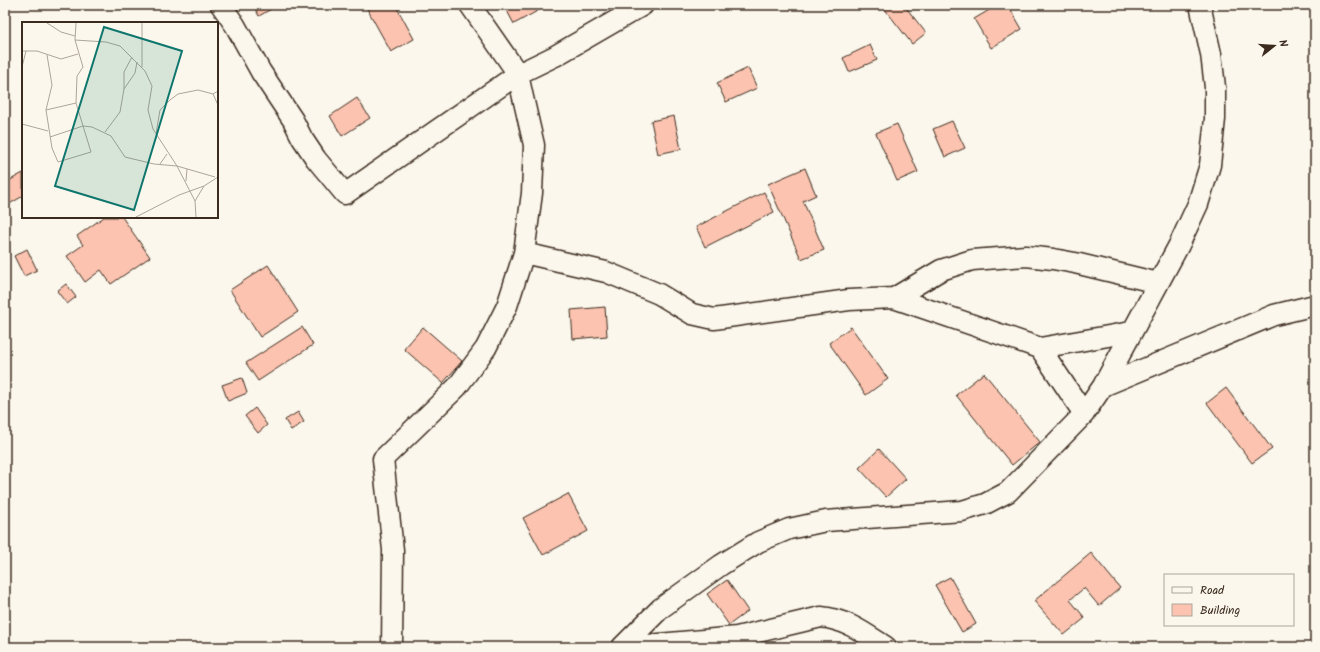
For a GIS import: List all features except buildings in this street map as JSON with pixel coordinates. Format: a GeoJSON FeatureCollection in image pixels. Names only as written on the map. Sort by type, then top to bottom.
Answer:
{"type":"FeatureCollection","features":[{"type":"Feature","properties":{"kind":"street"},"geometry":{"type":"LineString","coordinates":[[221,5],[235,25],[261,72],[293,120],[313,154],[345,194],[518,74],[555,56],[643,5]]}},
{"type":"Feature","properties":{"kind":"street"},"geometry":{"type":"LineString","coordinates":[[392,647],[394,550],[382,459],[457,387],[486,348],[507,306],[524,253],[532,193],[534,145],[518,74],[470,5]]}},
{"type":"Feature","properties":{"kind":"street"},"geometry":{"type":"LineString","coordinates":[[624,647],[661,608],[679,595],[758,542],[789,529],[826,521],[962,511],[985,504],[1008,492],[1084,414],[1102,386],[1179,244],[1198,204],[1210,165],[1215,119],[1215,87],[1211,54],[1200,5]]}},
{"type":"Feature","properties":{"kind":"street"},"geometry":{"type":"LineString","coordinates":[[524,253],[606,272],[659,294],[692,314],[714,319],[849,300],[894,298],[1040,348],[1131,332]]}},
{"type":"Feature","properties":{"kind":"street"},"geometry":{"type":"LineString","coordinates":[[894,298],[941,270],[972,260],[1026,256],[1075,263],[1158,284]]}},
{"type":"Feature","properties":{"kind":"street"},"geometry":{"type":"LineString","coordinates":[[1102,386],[1274,314],[1315,305]]}},
{"type":"Feature","properties":{"kind":"street"},"geometry":{"type":"LineString","coordinates":[[1040,348],[1084,414]]}},
{"type":"Feature","properties":{"kind":"street"},"geometry":{"type":"LineString","coordinates":[[624,647],[737,637],[821,617],[835,618],[849,624],[886,647]]}}]}
